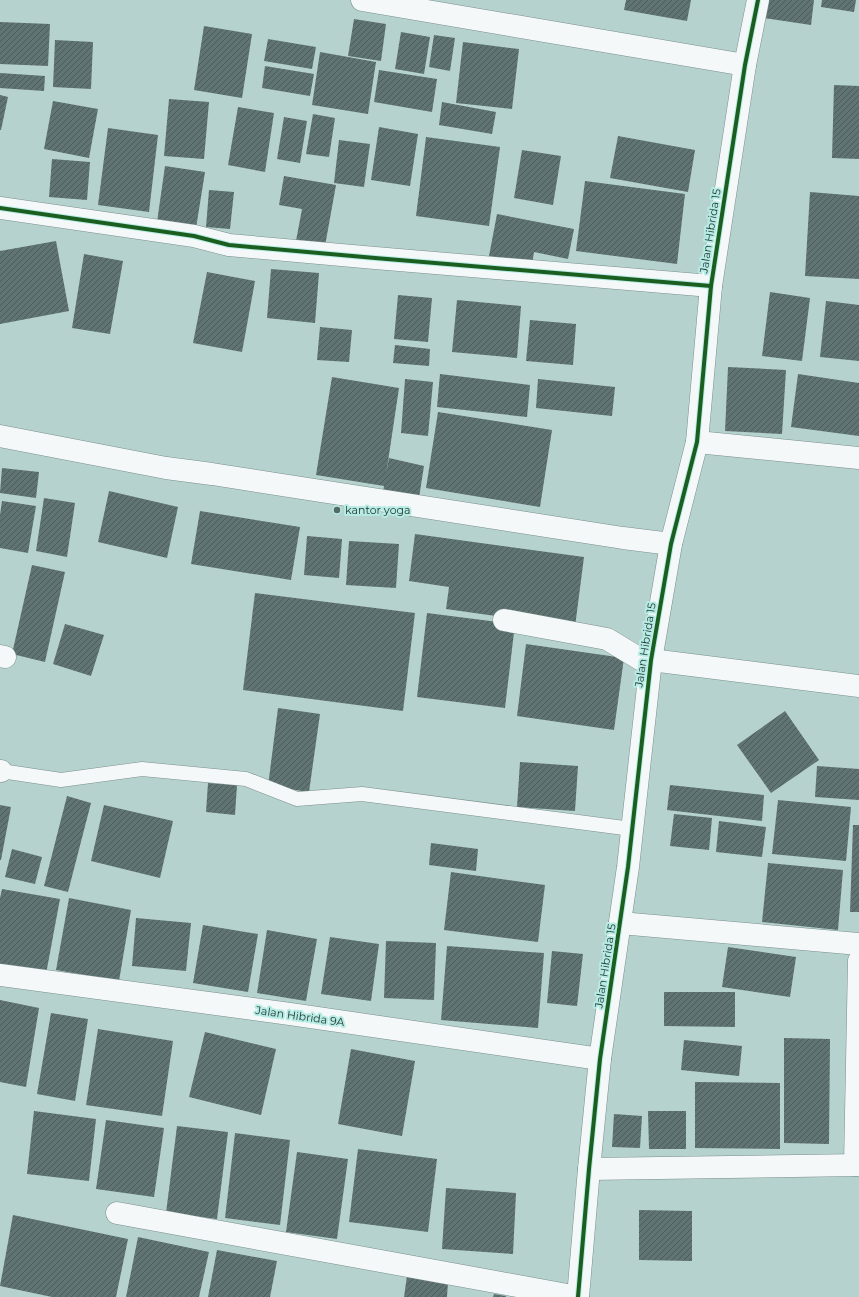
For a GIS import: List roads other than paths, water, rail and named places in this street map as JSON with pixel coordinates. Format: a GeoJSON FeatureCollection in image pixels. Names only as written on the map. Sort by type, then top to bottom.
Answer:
{"type":"FeatureCollection","features":[{"type":"Feature","properties":{"kind":"street"},"geometry":{"type":"LineString","coordinates":[[362,0],[745,66]]}},
{"type":"Feature","properties":{"kind":"street","name":"Jalan Hibrida 15"},"geometry":{"type":"LineString","coordinates":[[578,1297],[600,1059],[628,867],[650,662],[671,544],[697,442],[711,286],[745,66],[758,0]]}},
{"type":"Feature","properties":{"kind":"street"},"geometry":{"type":"LineString","coordinates":[[0,208],[194,236],[229,245],[711,286]]}},
{"type":"Feature","properties":{"kind":"street"},"geometry":{"type":"LineString","coordinates":[[0,436],[166,468],[623,538],[671,544]]}},
{"type":"Feature","properties":{"kind":"street"},"geometry":{"type":"LineString","coordinates":[[697,442],[859,458]]}},
{"type":"Feature","properties":{"kind":"street"},"geometry":{"type":"LineString","coordinates":[[504,620],[608,639],[650,662],[859,686]]}},
{"type":"Feature","properties":{"kind":"street"},"geometry":{"type":"LineString","coordinates":[[620,923],[859,944]]}},
{"type":"Feature","properties":{"kind":"street"},"geometry":{"type":"LineString","coordinates":[[589,1169],[857,1165],[859,961]]}},
{"type":"Feature","properties":{"kind":"street","name":"Jalan Hibrida 9A"},"geometry":{"type":"LineString","coordinates":[[0,975],[290,1014],[600,1059]]}},
{"type":"Feature","properties":{"kind":"street"},"geometry":{"type":"LineString","coordinates":[[117,1213],[578,1297]]}},
{"type":"Feature","properties":{"kind":"lane"},"geometry":{"type":"LineString","coordinates":[[1,771],[61,780],[142,768],[246,779],[297,799],[362,794],[632,829]]}},
{"type":"Feature","properties":{"kind":"place","name":"kantor yoga"},"geometry":{"type":"Point","coordinates":[337,510]}}]}
